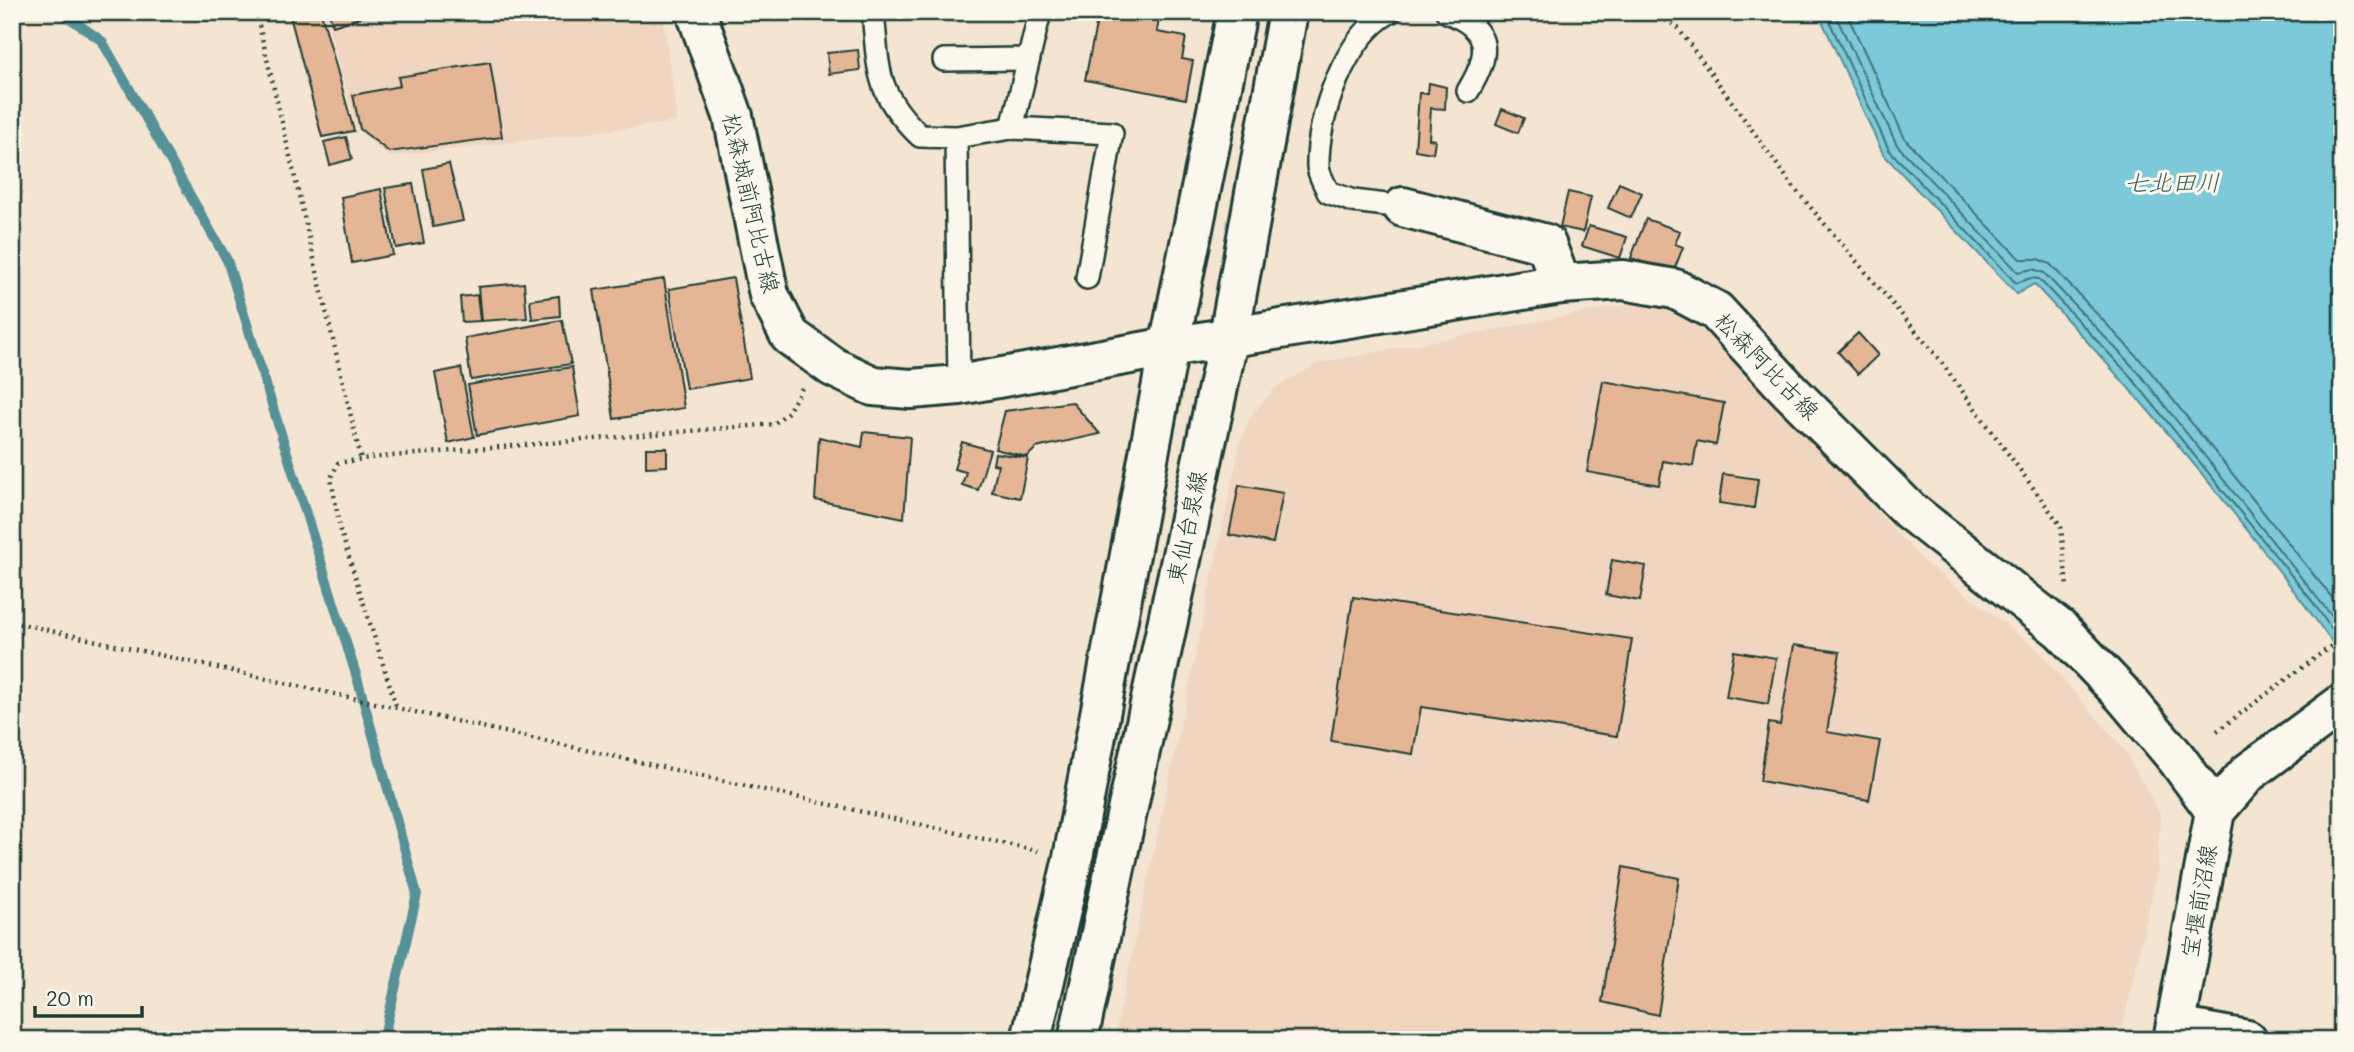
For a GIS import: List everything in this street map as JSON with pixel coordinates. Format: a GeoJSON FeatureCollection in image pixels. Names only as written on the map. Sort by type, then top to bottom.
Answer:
{"type":"FeatureCollection","features":[{"type":"Feature","properties":{"kind":"street","name":"松森城前阿比古線"},"geometry":{"type":"LineString","coordinates":[[696,12],[733,116],[769,295],[790,336],[820,357],[873,386],[911,389],[959,385],[1169,347]]}},
{"type":"Feature","properties":{"kind":"street"},"geometry":{"type":"LineString","coordinates":[[1031,1040],[1073,858],[1169,347],[1237,12]]}},
{"type":"Feature","properties":{"kind":"street","name":"東仙台泉線"},"geometry":{"type":"LineString","coordinates":[[1078,1040],[1229,336],[1289,12]]}},
{"type":"Feature","properties":{"kind":"street"},"geometry":{"type":"LineString","coordinates":[[1403,208],[1546,244],[1561,284]]}},
{"type":"Feature","properties":{"kind":"street","name":"松森阿比古線"},"geometry":{"type":"LineString","coordinates":[[1169,347],[1561,284],[1623,280],[1675,289],[1716,311],[1788,390],[1909,510],[2060,630],[2124,696],[2177,759],[2215,811]]}},
{"type":"Feature","properties":{"kind":"street","name":"宝堰前沼線"},"geometry":{"type":"LineString","coordinates":[[2174,1033],[2215,811],[2248,774],[2342,704]]}},
{"type":"Feature","properties":{"kind":"street"},"geometry":{"type":"LineString","coordinates":[[2174,1033],[2247,1040]]}},
{"type":"Feature","properties":{"kind":"lane"},"geometry":{"type":"LineString","coordinates":[[873,12],[880,80],[897,113],[920,136],[956,136],[1012,128],[1112,133],[1087,278]]}},
{"type":"Feature","properties":{"kind":"lane"},"geometry":{"type":"LineString","coordinates":[[1012,128],[1040,12]]}},
{"type":"Feature","properties":{"kind":"lane"},"geometry":{"type":"LineString","coordinates":[[1390,12],[1373,21],[1342,64],[1324,125],[1318,168],[1328,192],[1353,201],[1403,208]]}},
{"type":"Feature","properties":{"kind":"lane"},"geometry":{"type":"LineString","coordinates":[[1447,12],[1470,22],[1483,40],[1483,65],[1468,91]]}},
{"type":"Feature","properties":{"kind":"lane"},"geometry":{"type":"LineString","coordinates":[[944,61],[1029,59]]}},
{"type":"Feature","properties":{"kind":"lane"},"geometry":{"type":"LineString","coordinates":[[956,136],[959,385]]}},
{"type":"Feature","properties":{"kind":"path"},"geometry":{"type":"LineString","coordinates":[[256,12],[361,459]]}},
{"type":"Feature","properties":{"kind":"path"},"geometry":{"type":"LineString","coordinates":[[1654,12],[1678,28],[1795,189],[1936,355],[2061,526],[2067,590],[2060,630]]}},
{"type":"Feature","properties":{"kind":"path"},"geometry":{"type":"LineString","coordinates":[[396,706],[340,529],[331,478],[338,463],[774,424],[788,412],[820,357]]}},
{"type":"Feature","properties":{"kind":"path"},"geometry":{"type":"LineString","coordinates":[[12,622],[379,701],[797,799],[1073,858]]}},
{"type":"Feature","properties":{"kind":"path"},"geometry":{"type":"LineString","coordinates":[[2217,731],[2342,638]]}},
{"type":"Feature","properties":{"kind":"shaded area"},"geometry":{"type":"Polygon","coordinates":[[[324,12],[663,12],[677,122],[388,157],[357,129],[324,12]]]}},
{"type":"Feature","properties":{"kind":"shaded area"},"geometry":{"type":"Polygon","coordinates":[[[1628,304],[1665,308],[1695,325],[1750,374],[1923,561],[2036,648],[2125,751],[2160,814],[2158,868],[2120,1040],[1114,1040],[1241,439],[1250,417],[1276,387],[1319,363],[1628,304]]]}},
{"type":"Feature","properties":{"kind":"water","name":"七北田川"},"geometry":{"type":"Polygon","coordinates":[[[1818,12],[2342,12],[2342,656],[2233,512],[2075,328],[2034,284],[2017,294],[1883,154],[1818,12]]]}},
{"type":"Feature","properties":{"kind":"building"},"geometry":{"type":"Polygon","coordinates":[[[289,12],[321,12],[354,131],[322,137],[289,12]]]}},
{"type":"Feature","properties":{"kind":"building"},"geometry":{"type":"Polygon","coordinates":[[[329,12],[378,12],[333,26],[329,12]]]}},
{"type":"Feature","properties":{"kind":"building"},"geometry":{"type":"Polygon","coordinates":[[[1102,12],[1128,12],[1159,18],[1157,32],[1186,37],[1182,59],[1193,61],[1186,99],[1085,80],[1097,20],[1101,21],[1102,12]]]}},
{"type":"Feature","properties":{"kind":"building"},"geometry":{"type":"Polygon","coordinates":[[[858,50],[860,70],[829,74],[827,53],[858,50]]]}},
{"type":"Feature","properties":{"kind":"building"},"geometry":{"type":"Polygon","coordinates":[[[490,62],[502,137],[389,152],[360,129],[353,95],[400,86],[398,77],[490,62]]]}},
{"type":"Feature","properties":{"kind":"building"},"geometry":{"type":"Polygon","coordinates":[[[1429,83],[1446,87],[1445,109],[1431,108],[1429,139],[1435,140],[1433,153],[1415,150],[1419,93],[1428,93],[1429,83]]]}},
{"type":"Feature","properties":{"kind":"building"},"geometry":{"type":"Polygon","coordinates":[[[1502,109],[1524,118],[1518,133],[1496,124],[1502,109]]]}},
{"type":"Feature","properties":{"kind":"building"},"geometry":{"type":"Polygon","coordinates":[[[346,137],[352,159],[330,165],[324,142],[346,137]]]}},
{"type":"Feature","properties":{"kind":"building"},"geometry":{"type":"Polygon","coordinates":[[[449,164],[463,221],[433,227],[423,169],[449,164]]]}},
{"type":"Feature","properties":{"kind":"building"},"geometry":{"type":"Polygon","coordinates":[[[1619,183],[1642,193],[1631,218],[1608,208],[1619,183]]]}},
{"type":"Feature","properties":{"kind":"building"},"geometry":{"type":"Polygon","coordinates":[[[413,184],[424,243],[396,248],[385,188],[413,184]]]}},
{"type":"Feature","properties":{"kind":"building"},"geometry":{"type":"Polygon","coordinates":[[[381,189],[393,255],[352,263],[341,197],[381,189]]]}},
{"type":"Feature","properties":{"kind":"building"},"geometry":{"type":"Polygon","coordinates":[[[1568,192],[1591,197],[1583,232],[1560,227],[1568,192]]]}},
{"type":"Feature","properties":{"kind":"building"},"geometry":{"type":"Polygon","coordinates":[[[1646,219],[1680,231],[1675,244],[1683,247],[1673,273],[1631,258],[1646,219]]]}},
{"type":"Feature","properties":{"kind":"building"},"geometry":{"type":"Polygon","coordinates":[[[1589,226],[1627,237],[1620,258],[1582,246],[1589,226]]]}},
{"type":"Feature","properties":{"kind":"building"},"geometry":{"type":"Polygon","coordinates":[[[733,278],[750,378],[686,389],[669,289],[733,278]]]}},
{"type":"Feature","properties":{"kind":"building"},"geometry":{"type":"Polygon","coordinates":[[[664,279],[684,408],[614,419],[594,290],[664,279]]]}},
{"type":"Feature","properties":{"kind":"building"},"geometry":{"type":"Polygon","coordinates":[[[524,283],[527,318],[481,321],[478,287],[524,283]]]}},
{"type":"Feature","properties":{"kind":"building"},"geometry":{"type":"Polygon","coordinates":[[[477,295],[480,321],[462,322],[460,297],[477,295]]]}},
{"type":"Feature","properties":{"kind":"building"},"geometry":{"type":"Polygon","coordinates":[[[559,296],[560,316],[532,319],[530,300],[559,296]]]}},
{"type":"Feature","properties":{"kind":"building"},"geometry":{"type":"Polygon","coordinates":[[[562,320],[571,364],[471,380],[465,338],[562,320]]]}},
{"type":"Feature","properties":{"kind":"building"},"geometry":{"type":"Polygon","coordinates":[[[1858,333],[1878,355],[1858,374],[1838,352],[1858,333]]]}},
{"type":"Feature","properties":{"kind":"building"},"geometry":{"type":"Polygon","coordinates":[[[572,367],[580,416],[477,435],[468,385],[572,367]]]}},
{"type":"Feature","properties":{"kind":"building"},"geometry":{"type":"Polygon","coordinates":[[[461,368],[474,437],[448,443],[435,373],[461,368]]]}},
{"type":"Feature","properties":{"kind":"building"},"geometry":{"type":"Polygon","coordinates":[[[1603,381],[1724,403],[1716,445],[1697,441],[1693,466],[1663,461],[1659,485],[1587,472],[1603,381]]]}},
{"type":"Feature","properties":{"kind":"building"},"geometry":{"type":"Polygon","coordinates":[[[1072,402],[1100,434],[1036,448],[1027,457],[995,449],[1005,411],[1072,402]]]}},
{"type":"Feature","properties":{"kind":"building"},"geometry":{"type":"Polygon","coordinates":[[[864,432],[910,437],[904,518],[815,500],[819,437],[862,447],[864,432]]]}},
{"type":"Feature","properties":{"kind":"building"},"geometry":{"type":"Polygon","coordinates":[[[962,442],[990,450],[978,490],[962,485],[966,472],[954,469],[962,442]]]}},
{"type":"Feature","properties":{"kind":"building"},"geometry":{"type":"Polygon","coordinates":[[[646,448],[667,448],[667,466],[646,467],[646,448]]]}},
{"type":"Feature","properties":{"kind":"building"},"geometry":{"type":"Polygon","coordinates":[[[995,453],[1028,458],[1020,498],[992,492],[998,465],[993,464],[995,453]]]}},
{"type":"Feature","properties":{"kind":"building"},"geometry":{"type":"Polygon","coordinates":[[[1723,474],[1758,479],[1754,508],[1719,503],[1723,474]]]}},
{"type":"Feature","properties":{"kind":"building"},"geometry":{"type":"Polygon","coordinates":[[[1239,485],[1283,493],[1273,543],[1229,535],[1239,485]]]}},
{"type":"Feature","properties":{"kind":"building"},"geometry":{"type":"Polygon","coordinates":[[[1612,560],[1646,566],[1640,601],[1606,595],[1612,560]]]}},
{"type":"Feature","properties":{"kind":"building"},"geometry":{"type":"Polygon","coordinates":[[[1353,597],[1632,639],[1617,736],[1421,707],[1413,754],[1331,741],[1353,597]]]}},
{"type":"Feature","properties":{"kind":"building"},"geometry":{"type":"Polygon","coordinates":[[[1794,645],[1840,652],[1827,732],[1880,741],[1869,800],[1760,781],[1769,723],[1780,725],[1794,645]]]}},
{"type":"Feature","properties":{"kind":"building"},"geometry":{"type":"Polygon","coordinates":[[[1734,651],[1776,658],[1768,704],[1726,697],[1734,651]]]}},
{"type":"Feature","properties":{"kind":"building"},"geometry":{"type":"Polygon","coordinates":[[[1623,867],[1679,878],[1658,1015],[1602,1002],[1623,867]]]}},
{"type":"Feature","properties":{"kind":"waterway"},"geometry":{"type":"LineString","coordinates":[[61,12],[102,41],[227,260],[358,681],[417,894],[383,1040]]}}]}
